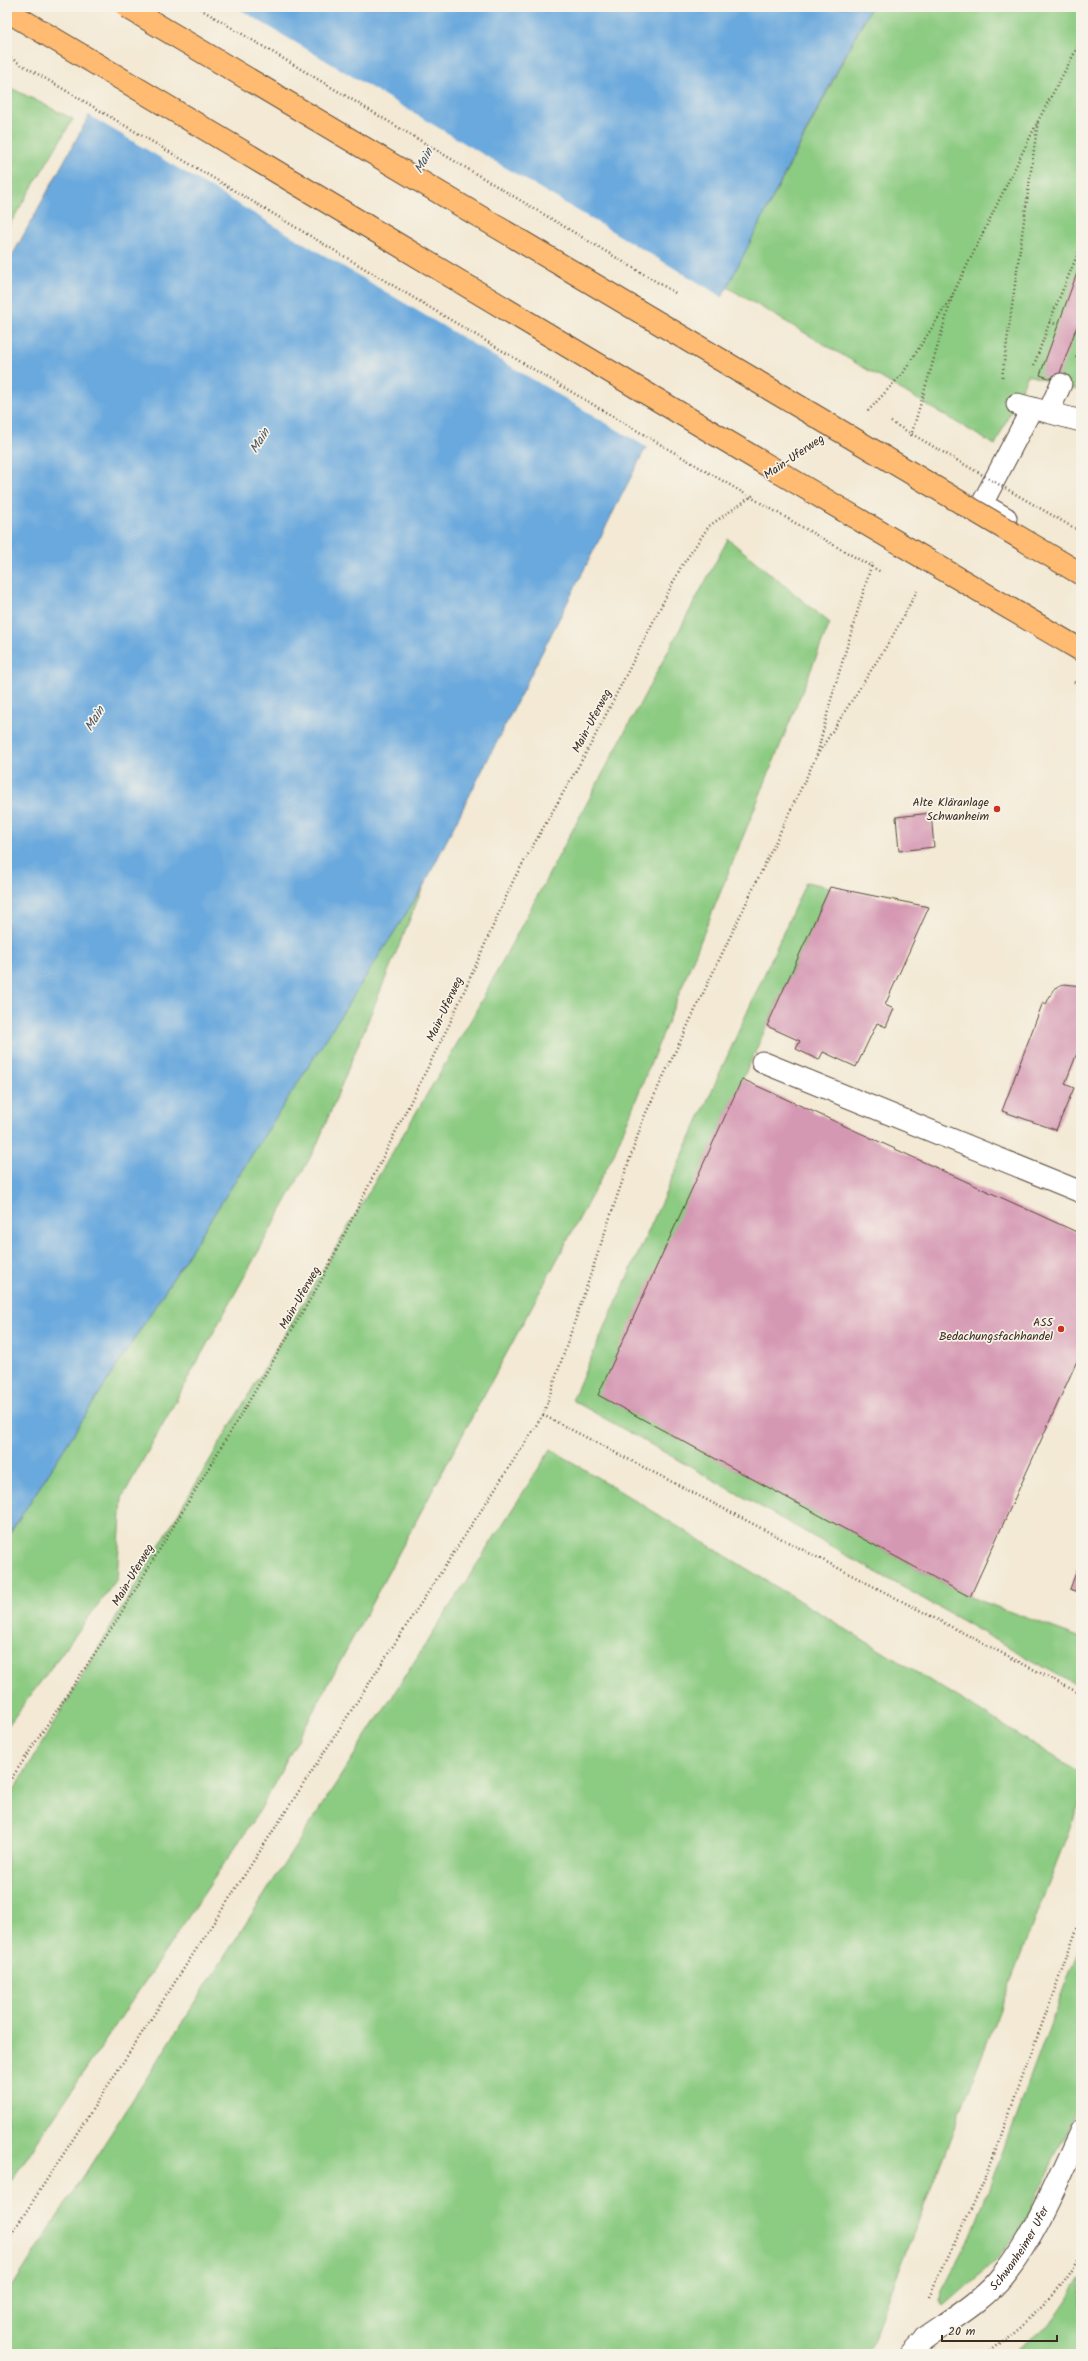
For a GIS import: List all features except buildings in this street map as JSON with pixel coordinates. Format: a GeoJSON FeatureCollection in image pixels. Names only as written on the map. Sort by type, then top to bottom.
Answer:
{"type":"FeatureCollection","features":[{"type":"Feature","properties":{"kind":"highway"},"geometry":{"type":"LineString","coordinates":[[127,7],[1081,574]]}},
{"type":"Feature","properties":{"kind":"highway"},"geometry":{"type":"LineString","coordinates":[[7,11],[302,186],[787,479],[1081,650]]}},
{"type":"Feature","properties":{"kind":"street","name":"Schwanheimer Ufer"},"geometry":{"type":"LineString","coordinates":[[925,2338],[977,2300],[1005,2274],[1037,2223],[1081,2131]]}},
{"type":"Feature","properties":{"kind":"lane"},"geometry":{"type":"LineString","coordinates":[[1061,384],[1030,407],[982,504],[1081,563]]}},
{"type":"Feature","properties":{"kind":"lane"},"geometry":{"type":"LineString","coordinates":[[1030,407],[1081,422]]}},
{"type":"Feature","properties":{"kind":"lane"},"geometry":{"type":"LineString","coordinates":[[762,1062],[1081,1192]]}},
{"type":"Feature","properties":{"kind":"lane"},"geometry":{"type":"LineString","coordinates":[[910,2354],[925,2338]]}},
{"type":"Feature","properties":{"kind":"path"},"geometry":{"type":"LineString","coordinates":[[197,7],[678,295]]}},
{"type":"Feature","properties":{"kind":"path"},"geometry":{"type":"LineString","coordinates":[[863,416],[903,373],[954,294],[1039,119],[1081,41]]}},
{"type":"Feature","properties":{"kind":"path"},"geometry":{"type":"LineString","coordinates":[[7,56],[275,213],[765,506],[882,573]]}},
{"type":"Feature","properties":{"kind":"path"},"geometry":{"type":"LineString","coordinates":[[1001,384],[1039,119]]}},
{"type":"Feature","properties":{"kind":"path"},"geometry":{"type":"LineString","coordinates":[[1030,407],[1050,322],[1081,246]]}},
{"type":"Feature","properties":{"kind":"path"},"geometry":{"type":"LineString","coordinates":[[1050,322],[1058,325]]}},
{"type":"Feature","properties":{"kind":"path"},"geometry":{"type":"LineString","coordinates":[[1074,332],[1081,335]]}},
{"type":"Feature","properties":{"kind":"path"},"geometry":{"type":"LineString","coordinates":[[869,408],[876,412]]}},
{"type":"Feature","properties":{"kind":"path"},"geometry":{"type":"LineString","coordinates":[[889,420],[1081,532]]}},
{"type":"Feature","properties":{"kind":"path"},"geometry":{"type":"LineString","coordinates":[[973,472],[976,465]]}},
{"type":"Feature","properties":{"kind":"path","name":"Main-Uferweg"},"geometry":{"type":"LineString","coordinates":[[7,1785],[117,1620],[320,1283],[449,1025],[514,879],[591,744],[681,566],[709,526],[761,490]]}},
{"type":"Feature","properties":{"kind":"path"},"geometry":{"type":"LineString","coordinates":[[909,588],[923,596]]}},
{"type":"Feature","properties":{"kind":"path"},"geometry":{"type":"LineString","coordinates":[[7,2241],[543,1415],[644,1117],[817,755],[891,639],[918,590]]}},
{"type":"Feature","properties":{"kind":"path"},"geometry":{"type":"LineString","coordinates":[[1067,678],[1081,686]]}},
{"type":"Feature","properties":{"kind":"path"},"geometry":{"type":"LineString","coordinates":[[817,755],[830,703]]}},
{"type":"Feature","properties":{"kind":"path"},"geometry":{"type":"LineString","coordinates":[[543,1415],[1081,1694]]}},
{"type":"Feature","properties":{"kind":"path"},"geometry":{"type":"LineString","coordinates":[[925,2338],[930,2295],[984,2182],[1081,1918]]}},
{"type":"Feature","properties":{"kind":"path"},"geometry":{"type":"LineString","coordinates":[[987,2354],[1041,2310],[1072,2271],[1081,2253]]}},
{"type":"Feature","properties":{"kind":"green space"},"geometry":{"type":"Polygon","coordinates":[[[871,7],[1081,7],[1081,391],[1028,375],[995,445],[727,287],[871,7]]]}},
{"type":"Feature","properties":{"kind":"green space"},"geometry":{"type":"Polygon","coordinates":[[[7,86],[73,119],[7,229],[7,86]]]}},
{"type":"Feature","properties":{"kind":"green space"},"geometry":{"type":"Polygon","coordinates":[[[728,539],[830,623],[613,1156],[260,1810],[7,2187],[7,1802],[471,1020],[728,539]]]}},
{"type":"Feature","properties":{"kind":"green space"},"geometry":{"type":"Polygon","coordinates":[[[806,882],[830,887],[599,1395],[970,1597],[1081,1638],[1081,1688],[572,1400],[806,882]]]}},
{"type":"Feature","properties":{"kind":"green space"},"geometry":{"type":"Polygon","coordinates":[[[423,887],[316,1147],[122,1498],[117,1579],[7,1727],[7,1538],[423,887]]]}},
{"type":"Feature","properties":{"kind":"green space"},"geometry":{"type":"Polygon","coordinates":[[[551,1449],[1081,1773],[1081,1799],[867,2354],[7,2354],[7,2295],[551,1449]]]}},
{"type":"Feature","properties":{"kind":"green space"},"geometry":{"type":"Polygon","coordinates":[[[1081,1943],[1081,2100],[1025,2221],[1006,2248],[985,2270],[944,2306],[941,2300],[942,2290],[972,2233],[1081,1943]]]}},
{"type":"Feature","properties":{"kind":"green space"},"geometry":{"type":"Polygon","coordinates":[[[1081,2279],[1081,2354],[1011,2354],[1051,2323],[1081,2279]]]}},
{"type":"Feature","properties":{"kind":"water","name":"Main"},"geometry":{"type":"Polygon","coordinates":[[[149,7],[871,7],[842,61],[423,887],[7,1538],[7,265],[149,7]]]}},
{"type":"Feature","properties":{"kind":"pier"},"geometry":{"type":"Polygon","coordinates":[[[146,7],[236,7],[724,298],[648,448],[87,114],[146,7]]]}},
{"type":"Feature","properties":{"kind":"place","name":"Alte Kläranlage Schwanheim"},"geometry":{"type":"Point","coordinates":[997,809]}},
{"type":"Feature","properties":{"kind":"place","name":"AS5 Bedachungsfachhandel"},"geometry":{"type":"Point","coordinates":[1061,1329]}}]}
